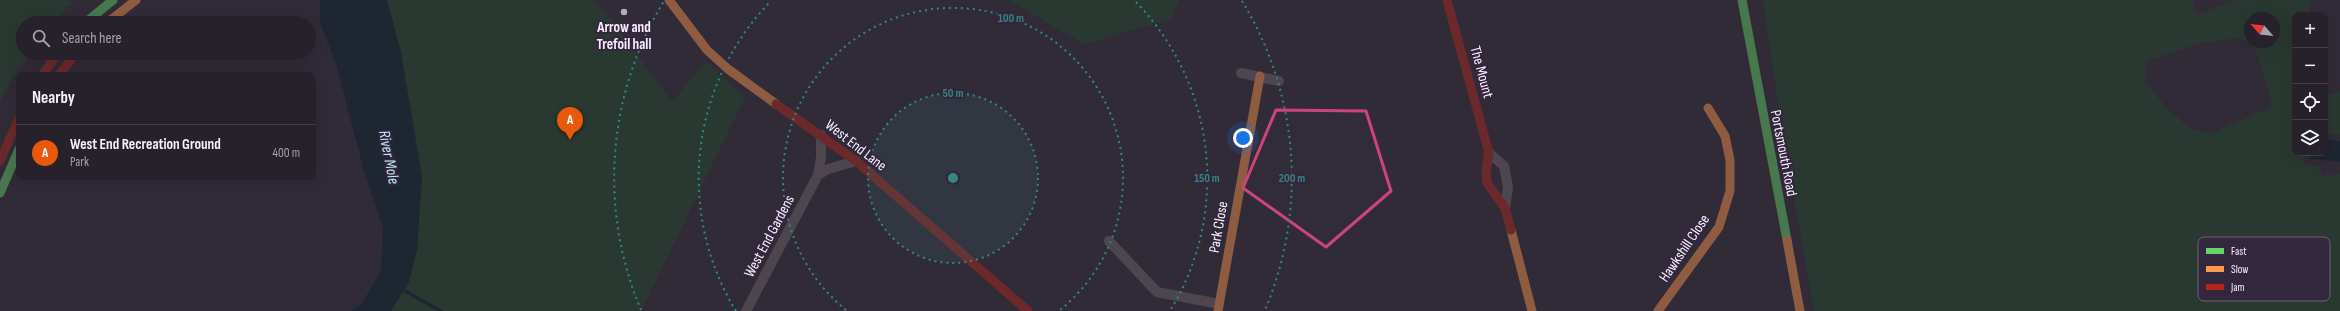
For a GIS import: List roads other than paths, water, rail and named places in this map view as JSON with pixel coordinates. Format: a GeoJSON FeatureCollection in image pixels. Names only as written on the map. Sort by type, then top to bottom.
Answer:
{"type":"FeatureCollection","features":[{"type":"Feature","properties":{"kind":"street"},"geometry":{"type":"LineString","coordinates":[[94,16],[113,0]]}},
{"type":"Feature","properties":{"kind":"street"},"geometry":{"type":"LineString","coordinates":[[116,16],[136,0]]}},
{"type":"Feature","properties":{"kind":"street","name":"West End Lane"},"geometry":{"type":"LineString","coordinates":[[669,0],[707,50],[728,69],[856,161],[1028,311]]}},
{"type":"Feature","properties":{"kind":"street","name":"The Mount"},"geometry":{"type":"LineString","coordinates":[[1447,0],[1489,153],[1484,175],[1493,195],[1505,208]]}},
{"type":"Feature","properties":{"kind":"street","name":"Portsmouth Road"},"geometry":{"type":"LineString","coordinates":[[1742,0],[1800,311]]}},
{"type":"Feature","properties":{"kind":"street"},"geometry":{"type":"LineString","coordinates":[[44,72],[53,60]]}},
{"type":"Feature","properties":{"kind":"street"},"geometry":{"type":"LineString","coordinates":[[61,72],[71,60]]}},
{"type":"Feature","properties":{"kind":"street"},"geometry":{"type":"LineString","coordinates":[[1241,73],[1279,81]]}},
{"type":"Feature","properties":{"kind":"street","name":"Park Close"},"geometry":{"type":"LineString","coordinates":[[1219,307],[1260,76]]}},
{"type":"Feature","properties":{"kind":"street","name":"Hawkshill Close"},"geometry":{"type":"LineString","coordinates":[[1658,311],[1719,227],[1730,191],[1730,160],[1725,136],[1708,108]]}},
{"type":"Feature","properties":{"kind":"street"},"geometry":{"type":"LineString","coordinates":[[0,161],[16,125]]}},
{"type":"Feature","properties":{"kind":"street","name":"West End Gardens"},"geometry":{"type":"LineString","coordinates":[[746,311],[818,175],[821,157],[820,134]]}},
{"type":"Feature","properties":{"kind":"street","name":"The Mount"},"geometry":{"type":"LineString","coordinates":[[1489,153],[1504,166],[1508,187],[1505,208],[1532,311]]}},
{"type":"Feature","properties":{"kind":"street"},"geometry":{"type":"LineString","coordinates":[[0,193],[16,156]]}},
{"type":"Feature","properties":{"kind":"street"},"geometry":{"type":"LineString","coordinates":[[818,175],[828,169],[856,161]]}},
{"type":"Feature","properties":{"kind":"street"},"geometry":{"type":"LineString","coordinates":[[1109,241],[1157,292],[1219,307]]}},
{"type":"Feature","properties":{"kind":"water","name":"River Mole"},"geometry":{"type":"Polygon","coordinates":[[[320,0],[387,0],[401,52],[422,177],[417,250],[409,282],[391,311],[351,311],[362,303],[381,271],[383,228],[364,171],[336,64],[320,22],[320,0]]]}},
{"type":"Feature","properties":{"kind":"water"},"geometry":{"type":"Polygon","coordinates":[[[2328,140],[2340,141],[2340,162],[2310,159],[2310,156],[2328,156],[2328,140]]]}},
{"type":"Feature","properties":{"kind":"waterway"},"geometry":{"type":"LineString","coordinates":[[400,288],[441,311]]}},
{"type":"Feature","properties":{"kind":"place","name":"Arrow and Trefoil hall"},"geometry":{"type":"Point","coordinates":[624,12]}},
{"type":"Feature","properties":{"kind":"place","name":"West End Recreation Ground"},"geometry":{"type":"Point","coordinates":[570,140]}}]}
